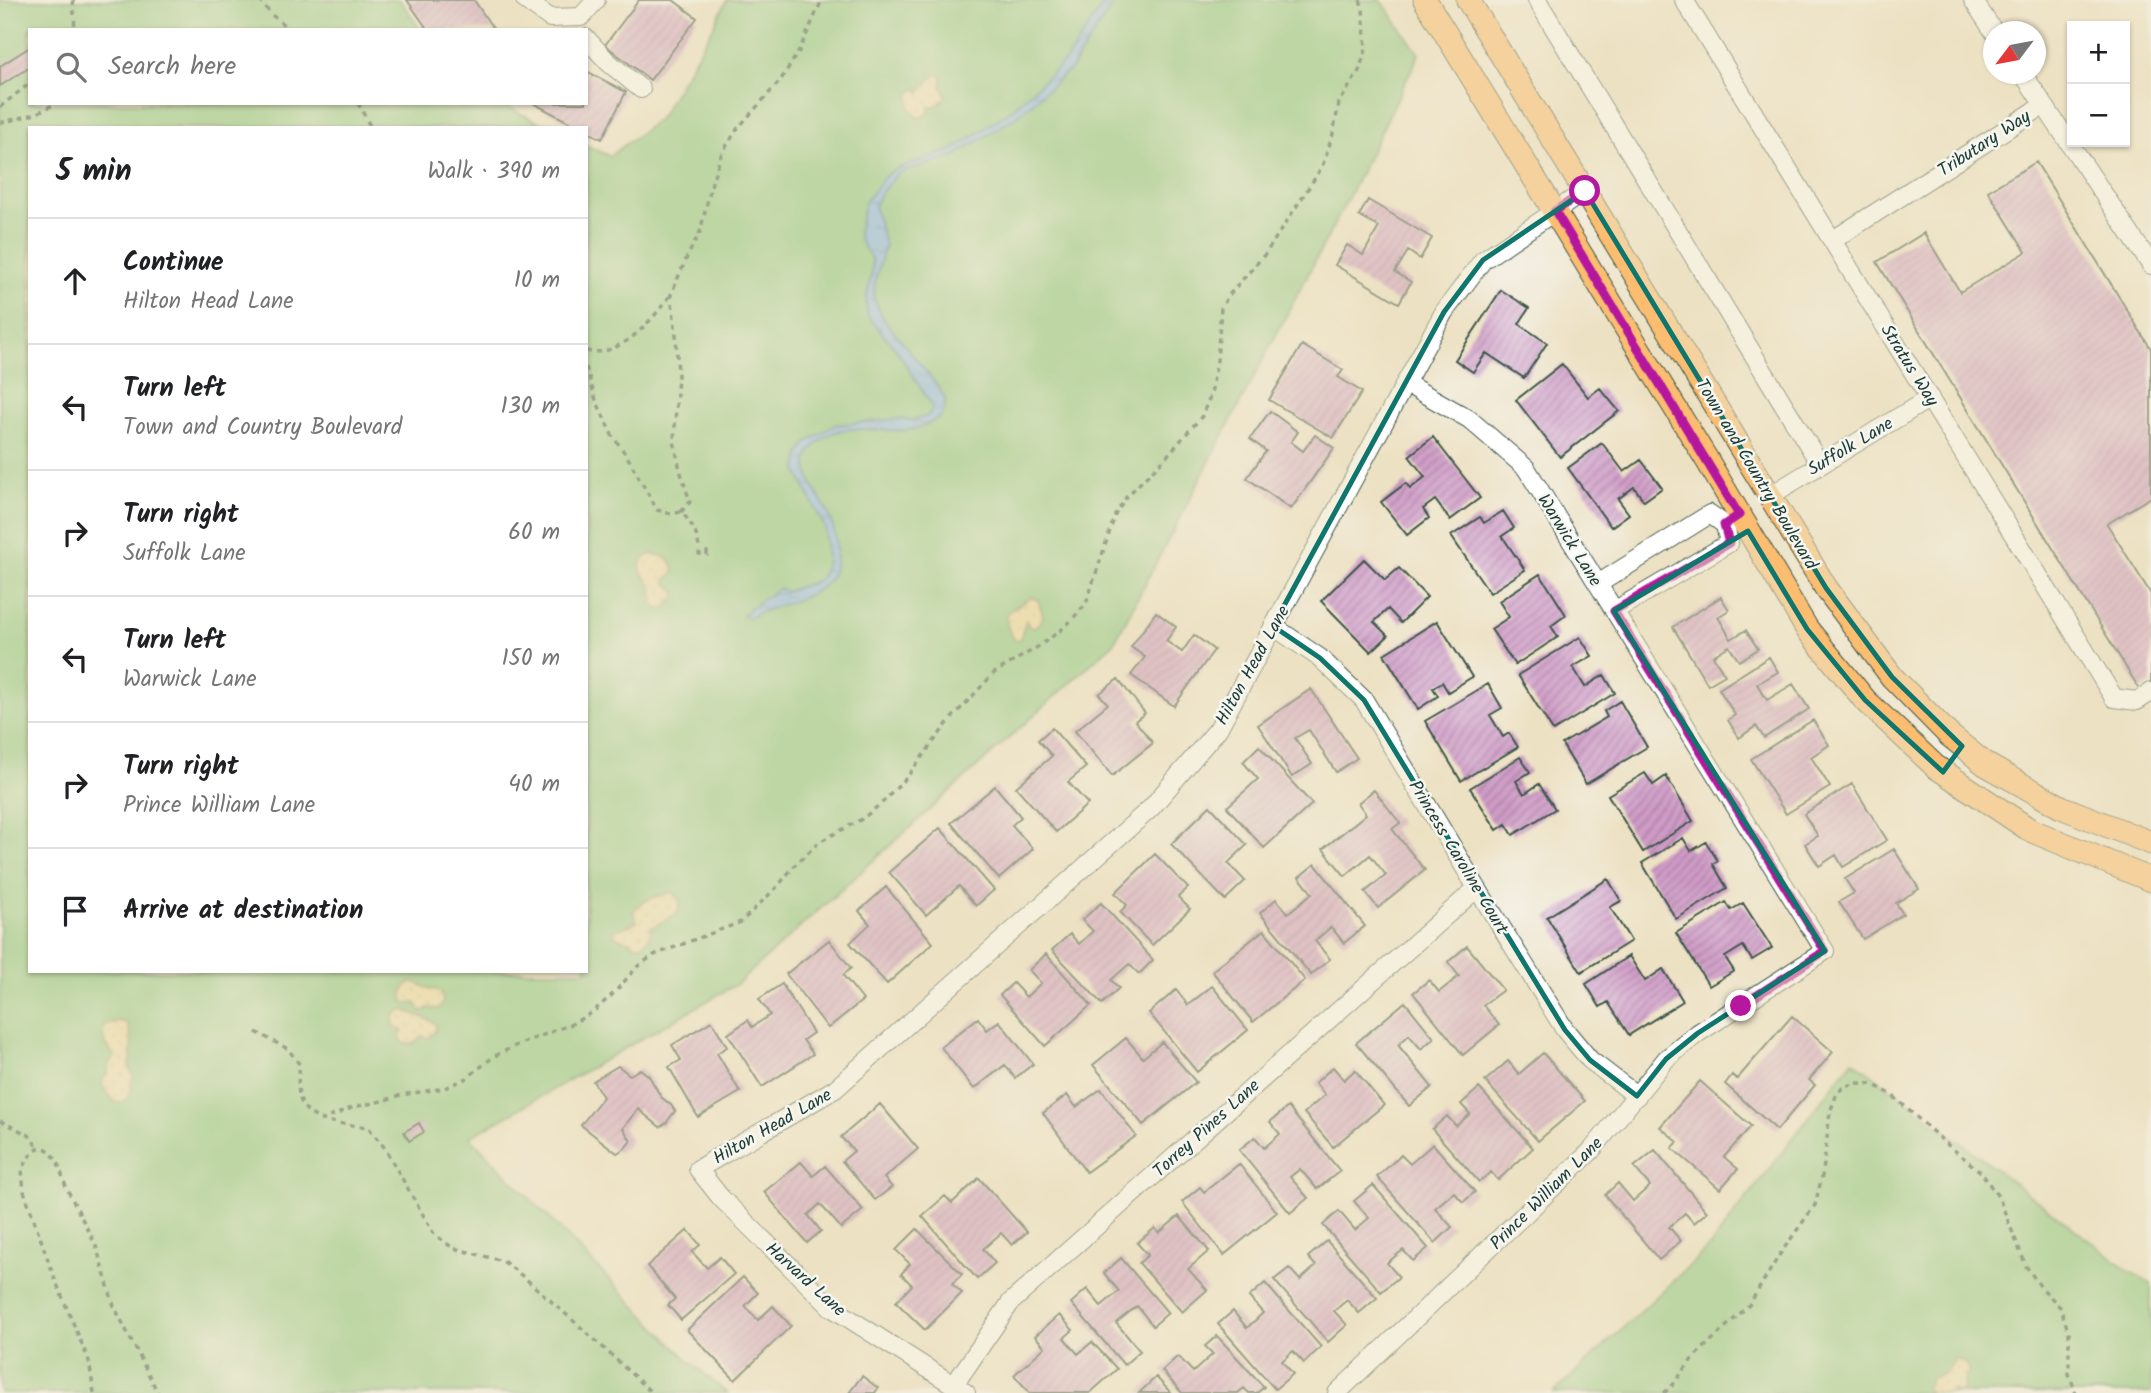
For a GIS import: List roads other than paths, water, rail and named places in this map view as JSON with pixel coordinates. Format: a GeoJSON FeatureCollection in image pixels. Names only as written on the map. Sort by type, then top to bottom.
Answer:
{"type":"FeatureCollection","features":[{"type":"Feature","properties":{"kind":"main road","name":"Town and Country Boulevard"},"geometry":{"type":"LineString","coordinates":[[1424,0],[1555,211],[1732,520],[1762,554],[1807,629],[1865,700],[1943,772],[2029,830],[2151,880]]}},
{"type":"Feature","properties":{"kind":"main road","name":"Town and Country Boulevard"},"geometry":{"type":"LineString","coordinates":[[1468,0],[1826,588],[1892,677],[1948,735],[1985,764],[2061,807],[2151,843]]}},
{"type":"Feature","properties":{"kind":"main road"},"geometry":{"type":"LineString","coordinates":[[1762,554],[1794,534]]}},
{"type":"Feature","properties":{"kind":"main road"},"geometry":{"type":"LineString","coordinates":[[1943,772],[1962,746]]}},
{"type":"Feature","properties":{"kind":"street"},"geometry":{"type":"LineString","coordinates":[[525,0],[550,18],[578,24],[596,0]]}},
{"type":"Feature","properties":{"kind":"street"},"geometry":{"type":"LineString","coordinates":[[1537,0],[1821,464]]}},
{"type":"Feature","properties":{"kind":"street","name":"Stratus Way"},"geometry":{"type":"LineString","coordinates":[[1684,0],[2114,698],[2137,701],[2151,692]]}},
{"type":"Feature","properties":{"kind":"street"},"geometry":{"type":"LineString","coordinates":[[1973,0],[1987,21]]}},
{"type":"Feature","properties":{"kind":"street"},"geometry":{"type":"LineString","coordinates":[[588,40],[608,62],[641,89]]}},
{"type":"Feature","properties":{"kind":"street"},"geometry":{"type":"LineString","coordinates":[[2030,84],[2044,105]]}},
{"type":"Feature","properties":{"kind":"street","name":"Tributary Way"},"geometry":{"type":"LineString","coordinates":[[1833,240],[2044,105],[2151,265]]}},
{"type":"Feature","properties":{"kind":"street","name":"Hilton Head Lane"},"geometry":{"type":"LineString","coordinates":[[698,1169],[835,1089],[1151,808],[1218,729],[1444,312],[1483,260],[1585,191]]}},
{"type":"Feature","properties":{"kind":"street","name":"Warwick Lane"},"geometry":{"type":"LineString","coordinates":[[1405,383],[1469,419],[1525,468],[1825,951]]}},
{"type":"Feature","properties":{"kind":"street","name":"Suffolk Lane"},"geometry":{"type":"LineString","coordinates":[[1770,495],[1930,398]]}},
{"type":"Feature","properties":{"kind":"street"},"geometry":{"type":"LineString","coordinates":[[1598,584],[1710,514],[1732,520],[1729,543],[1614,611]]}},
{"type":"Feature","properties":{"kind":"street","name":"Princess Caroline Court"},"geometry":{"type":"LineString","coordinates":[[1273,626],[1320,658],[1364,700],[1476,888],[1565,1030],[1590,1060],[1637,1096]]}},
{"type":"Feature","properties":{"kind":"street","name":"Torrey Pines Lane"},"geometry":{"type":"LineString","coordinates":[[960,1389],[1011,1302],[1476,888]]}},
{"type":"Feature","properties":{"kind":"street","name":"Prince William Lane"},"geometry":{"type":"LineString","coordinates":[[1337,1393],[1591,1152],[1666,1059],[1698,1033],[1825,951]]}},
{"type":"Feature","properties":{"kind":"street","name":"Harvard Lane"},"geometry":{"type":"LineString","coordinates":[[698,1169],[721,1198],[831,1307],[960,1389]]}},
{"type":"Feature","properties":{"kind":"water"},"geometry":{"type":"Polygon","coordinates":[[[1106,0],[1116,0],[1071,69],[1016,117],[955,156],[898,173],[880,194],[874,206],[885,245],[875,282],[874,298],[882,317],[946,400],[942,416],[922,427],[902,431],[841,430],[815,445],[807,463],[812,484],[830,517],[834,533],[836,560],[831,577],[818,590],[799,599],[749,618],[743,616],[751,607],[780,588],[785,592],[816,581],[822,576],[827,561],[825,528],[797,471],[799,456],[806,443],[835,425],[913,420],[928,416],[933,407],[897,351],[867,315],[866,300],[872,260],[858,233],[865,202],[885,176],[896,169],[953,150],[1011,110],[1067,59],[1106,0]]]}}]}
